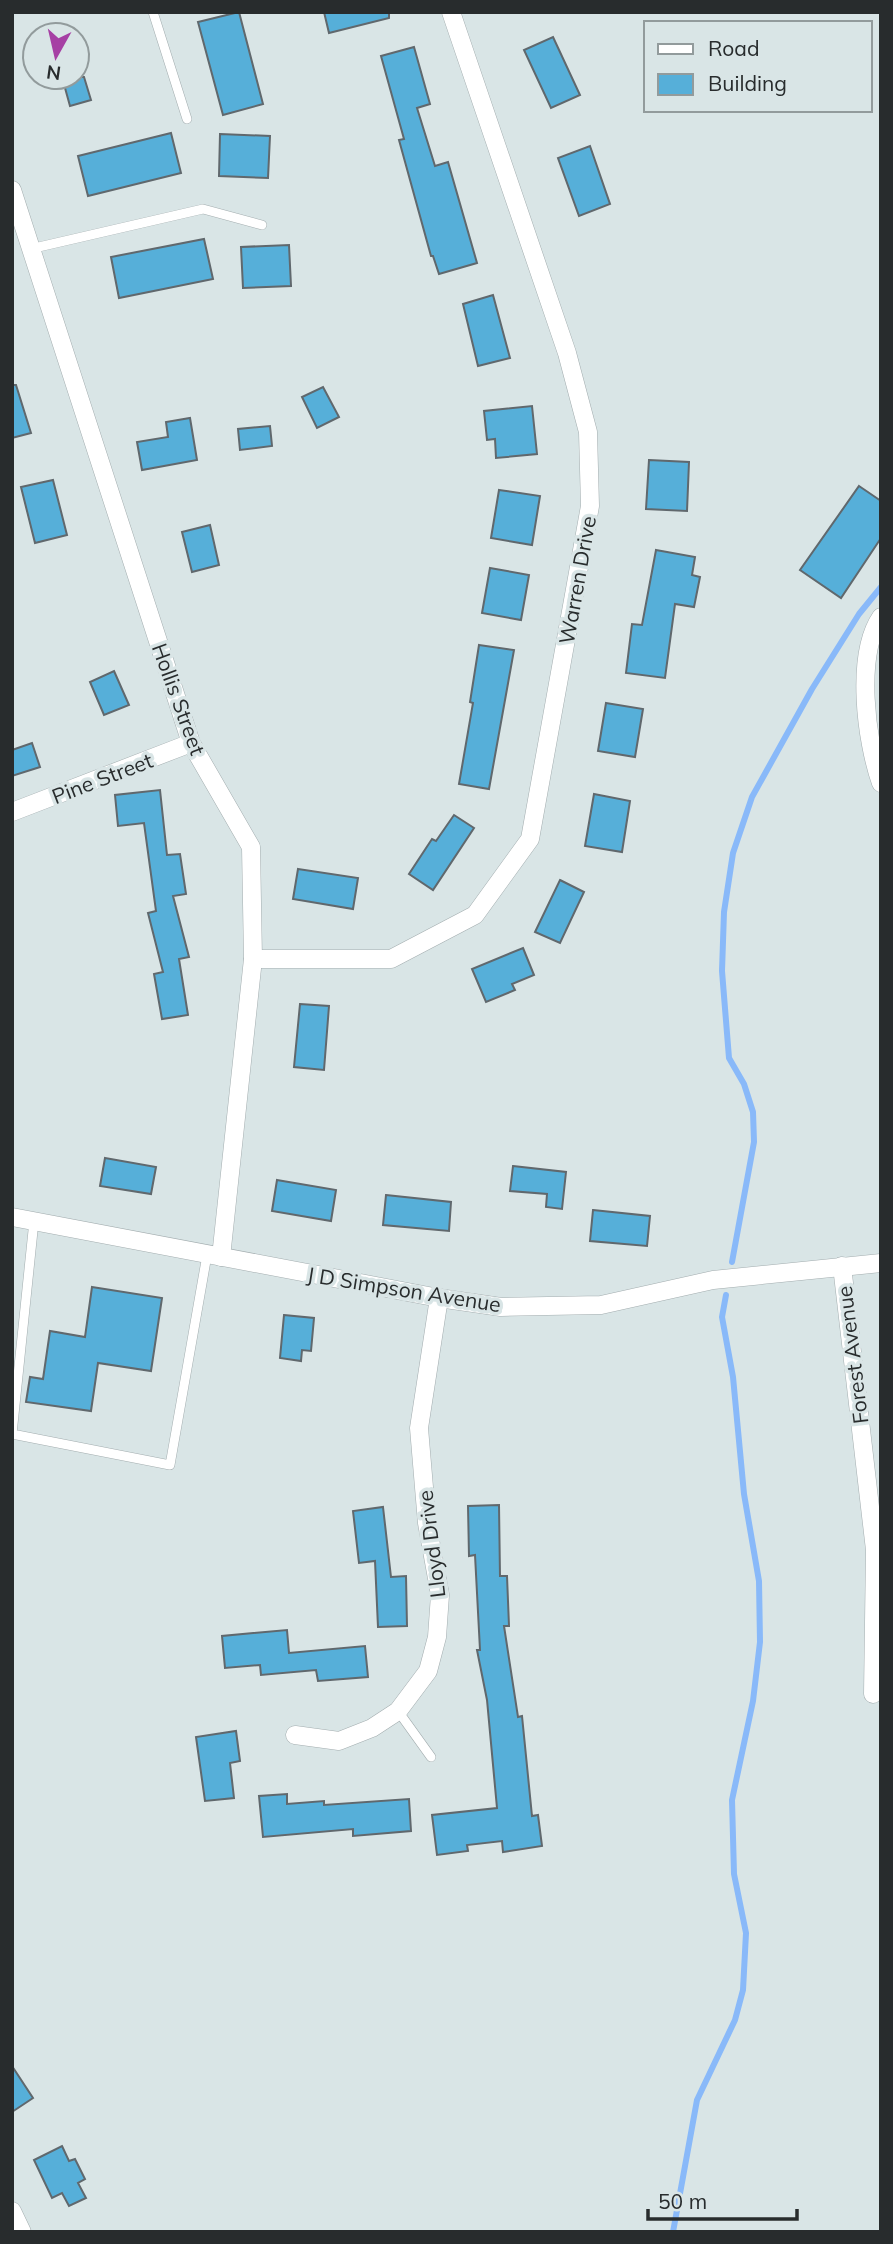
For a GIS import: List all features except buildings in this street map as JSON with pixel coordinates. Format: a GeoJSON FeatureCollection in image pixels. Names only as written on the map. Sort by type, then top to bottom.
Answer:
{"type":"FeatureCollection","features":[{"type":"Feature","properties":{"kind":"street","name":"Warren Drive"},"geometry":{"type":"LineString","coordinates":[[253,958],[391,959],[475,915],[530,839],[590,506],[588,432],[567,353],[452,12]]}},
{"type":"Feature","properties":{"kind":"street","name":"Hollis Street"},"geometry":{"type":"LineString","coordinates":[[12,190],[191,744],[251,847],[253,958],[214,1256]]}},
{"type":"Feature","properties":{"kind":"street"},"geometry":{"type":"LineString","coordinates":[[12,255],[30,249]]}},
{"type":"Feature","properties":{"kind":"street"},"geometry":{"type":"LineString","coordinates":[[881,617],[873,629],[865,709],[869,741],[881,783]]}},
{"type":"Feature","properties":{"kind":"street","name":"Pine Street"},"geometry":{"type":"LineString","coordinates":[[12,812],[191,744]]}},
{"type":"Feature","properties":{"kind":"street","name":"J D Simpson Avenue"},"geometry":{"type":"LineString","coordinates":[[12,1217],[439,1298],[501,1307],[601,1305],[713,1280],[881,1263]]}},
{"type":"Feature","properties":{"kind":"street","name":"Forest Avenue"},"geometry":{"type":"LineString","coordinates":[[842,1266],[875,1550],[873,1694]]}},
{"type":"Feature","properties":{"kind":"street","name":"Lloyd Drive"},"geometry":{"type":"LineString","coordinates":[[295,1735],[339,1741],[372,1728],[398,1711],[428,1671],[436,1637],[440,1595],[427,1523],[419,1428],[439,1298]]}},
{"type":"Feature","properties":{"kind":"street"},"geometry":{"type":"LineString","coordinates":[[12,2211],[22,2232]]}},
{"type":"Feature","properties":{"kind":"lane"},"geometry":{"type":"LineString","coordinates":[[153,12],[187,119]]}},
{"type":"Feature","properties":{"kind":"lane"},"geometry":{"type":"LineString","coordinates":[[30,249],[203,209],[262,225]]}},
{"type":"Feature","properties":{"kind":"lane"},"geometry":{"type":"LineString","coordinates":[[34,1221],[12,1434],[170,1465],[214,1256]]}},
{"type":"Feature","properties":{"kind":"lane"},"geometry":{"type":"LineString","coordinates":[[398,1711],[431,1757]]}},
{"type":"Feature","properties":{"kind":"waterway"},"geometry":{"type":"LineString","coordinates":[[732,1262],[754,1142],[753,1112],[744,1084],[729,1058],[722,971],[724,912],[733,853],[752,797],[812,689],[859,614],[881,587]]}},
{"type":"Feature","properties":{"kind":"waterway"},"geometry":{"type":"LineString","coordinates":[[673,2232],[697,2100],[735,2020],[743,1990],[746,1933],[734,1874],[732,1800],[753,1701],[760,1642],[759,1581],[744,1494],[733,1377],[722,1317],[726,1295]]}}]}
